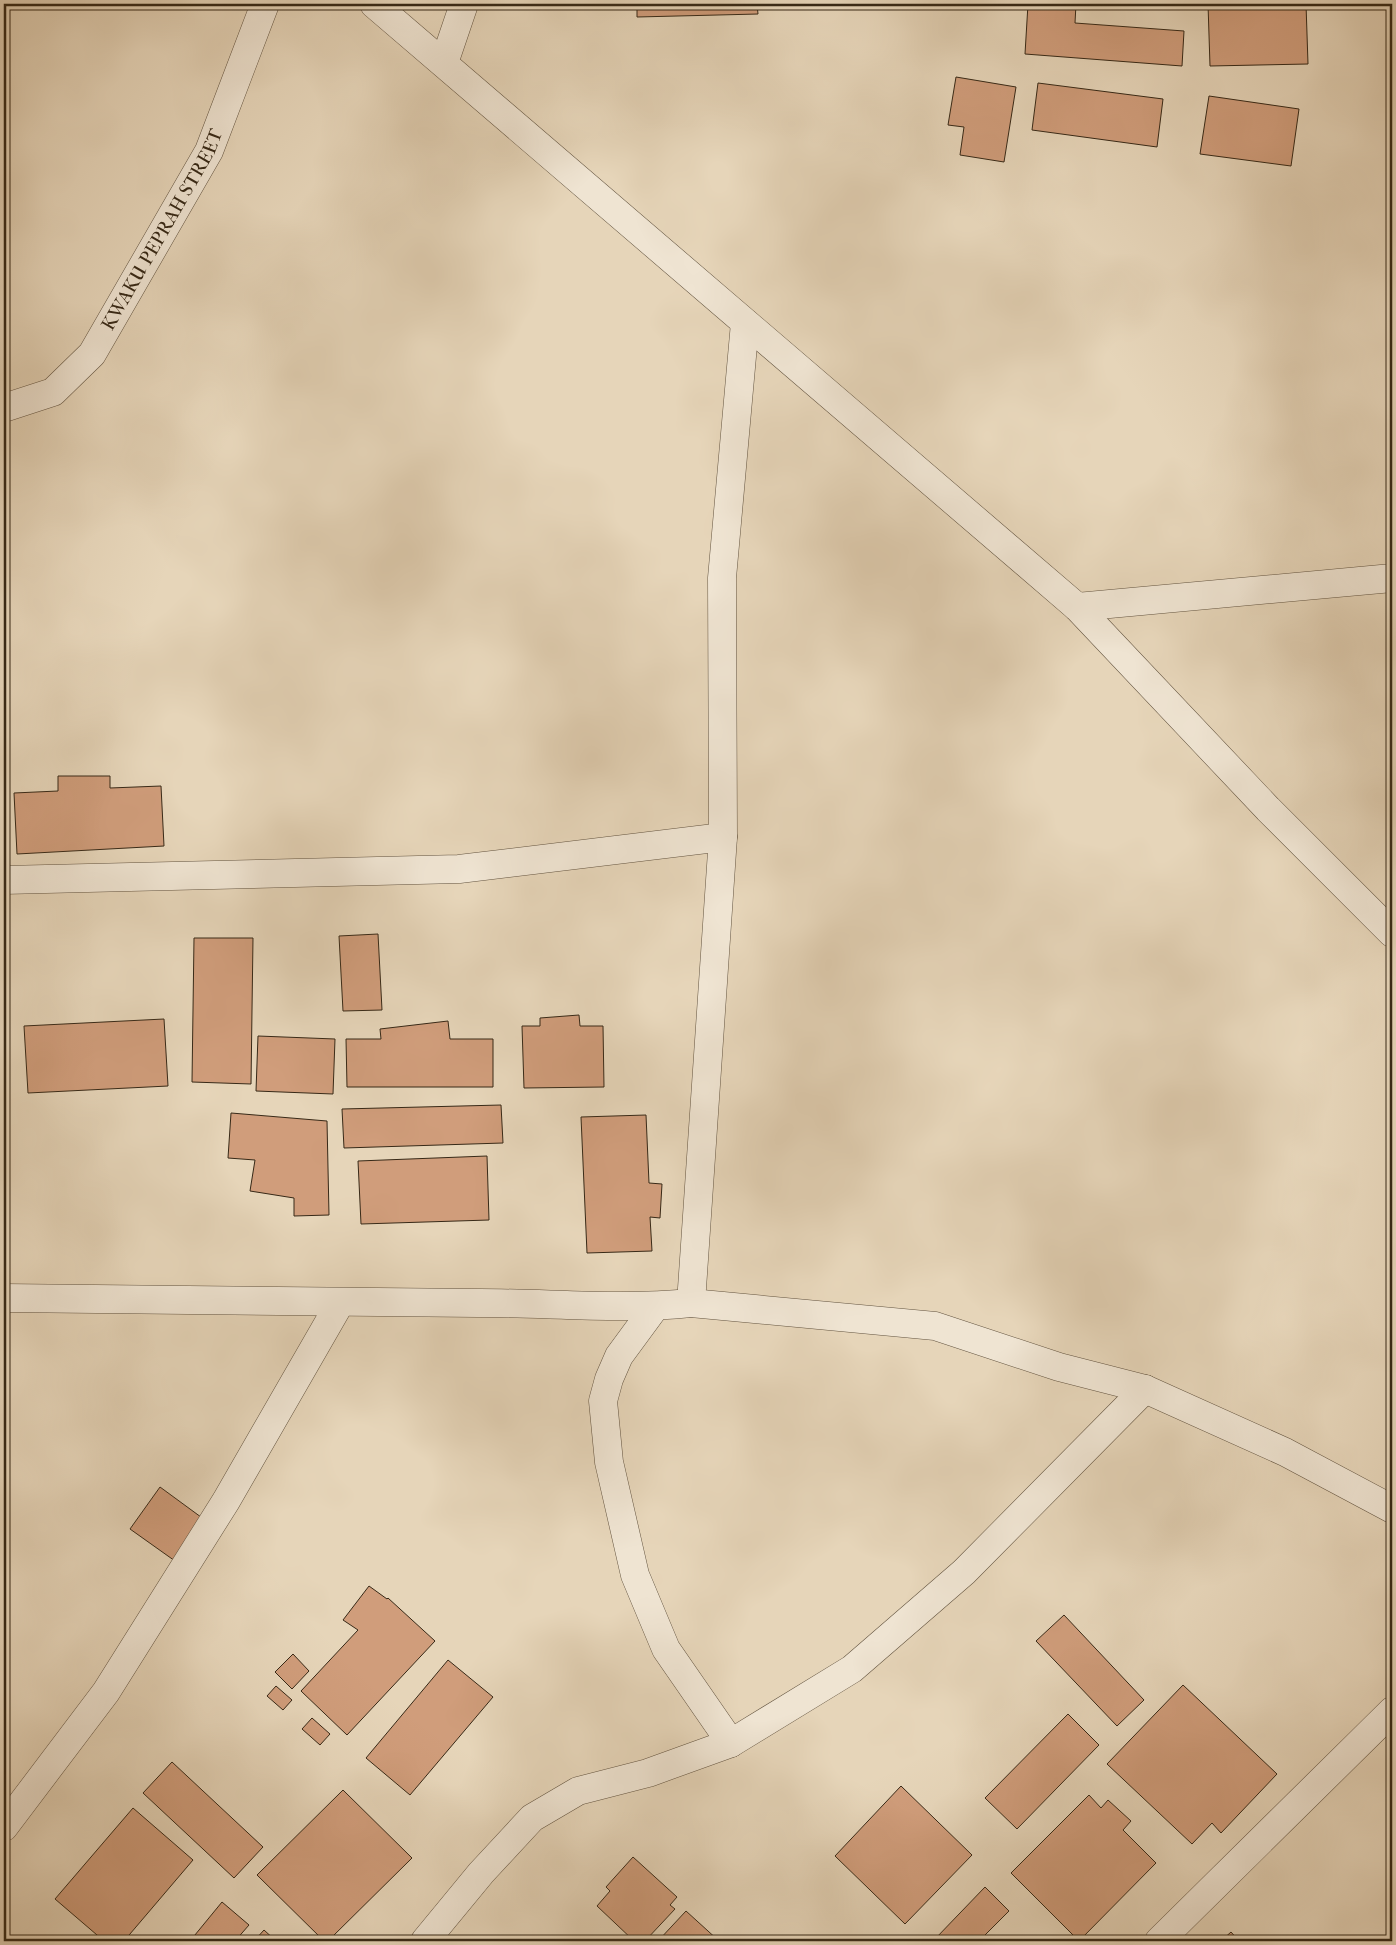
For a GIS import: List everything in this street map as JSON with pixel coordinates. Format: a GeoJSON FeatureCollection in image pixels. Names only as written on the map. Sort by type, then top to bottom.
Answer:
{"type":"FeatureCollection","features":[{"type":"Feature","properties":{"kind":"street","name":"KWAKU PEPRAH STREET"},"geometry":{"type":"LineString","coordinates":[[4,408],[53,392],[92,354],[209,151],[265,4]]}},
{"type":"Feature","properties":{"kind":"street"},"geometry":{"type":"LineString","coordinates":[[374,4],[1077,607],[1268,809],[1392,932]]}},
{"type":"Feature","properties":{"kind":"street"},"geometry":{"type":"LineString","coordinates":[[444,64],[464,4]]}},
{"type":"Feature","properties":{"kind":"street"},"geometry":{"type":"LineString","coordinates":[[691,1303],[723,837],[722,578],[745,323]]}},
{"type":"Feature","properties":{"kind":"street"},"geometry":{"type":"LineString","coordinates":[[1077,607],[1392,578]]}},
{"type":"Feature","properties":{"kind":"street"},"geometry":{"type":"LineString","coordinates":[[4,880],[459,869],[723,837]]}},
{"type":"Feature","properties":{"kind":"street"},"geometry":{"type":"LineString","coordinates":[[4,1298],[483,1303],[655,1307],[691,1303],[935,1326],[1058,1367],[1145,1389],[1285,1452],[1392,1509]]}},
{"type":"Feature","properties":{"kind":"street"},"geometry":{"type":"LineString","coordinates":[[4,1827],[106,1692],[226,1502],[340,1302]]}},
{"type":"Feature","properties":{"kind":"street"},"geometry":{"type":"LineString","coordinates":[[655,1307],[619,1356],[608,1379],[603,1401],[609,1462],[636,1575],[666,1649],[731,1743]]}},
{"type":"Feature","properties":{"kind":"street"},"geometry":{"type":"LineString","coordinates":[[425,1941],[481,1873],[532,1818],[578,1791],[648,1773],[731,1743],[852,1669],[964,1572],[1145,1389]]}},
{"type":"Feature","properties":{"kind":"street"},"geometry":{"type":"LineString","coordinates":[[1159,1941],[1392,1711]]}},
{"type":"Feature","properties":{"kind":"building"},"geometry":{"type":"Polygon","coordinates":[[[637,4],[757,4],[758,14],[637,17],[637,4]]]}},
{"type":"Feature","properties":{"kind":"building"},"geometry":{"type":"Polygon","coordinates":[[[1028,4],[1076,4],[1075,23],[1184,31],[1182,66],[1025,54],[1028,4]]]}},
{"type":"Feature","properties":{"kind":"building"},"geometry":{"type":"Polygon","coordinates":[[[1208,4],[1306,4],[1308,64],[1210,66],[1208,4]]]}},
{"type":"Feature","properties":{"kind":"building"},"geometry":{"type":"Polygon","coordinates":[[[956,77],[1016,87],[1004,162],[960,155],[964,127],[948,125],[956,77]]]}},
{"type":"Feature","properties":{"kind":"building"},"geometry":{"type":"Polygon","coordinates":[[[1038,83],[1163,99],[1157,147],[1032,130],[1038,83]]]}},
{"type":"Feature","properties":{"kind":"building"},"geometry":{"type":"Polygon","coordinates":[[[1209,96],[1299,109],[1291,166],[1200,154],[1209,96]]]}},
{"type":"Feature","properties":{"kind":"building"},"geometry":{"type":"Polygon","coordinates":[[[58,776],[110,776],[110,788],[161,786],[164,846],[17,854],[14,793],[58,791],[58,776]]]}},
{"type":"Feature","properties":{"kind":"building"},"geometry":{"type":"Polygon","coordinates":[[[378,934],[382,1010],[343,1011],[339,936],[378,934]]]}},
{"type":"Feature","properties":{"kind":"building"},"geometry":{"type":"Polygon","coordinates":[[[194,938],[253,938],[251,1084],[192,1082],[194,938]]]}},
{"type":"Feature","properties":{"kind":"building"},"geometry":{"type":"Polygon","coordinates":[[[579,1015],[580,1026],[603,1026],[604,1087],[524,1088],[522,1026],[540,1026],[540,1018],[579,1015]]]}},
{"type":"Feature","properties":{"kind":"building"},"geometry":{"type":"Polygon","coordinates":[[[164,1019],[168,1086],[28,1093],[24,1026],[164,1019]]]}},
{"type":"Feature","properties":{"kind":"building"},"geometry":{"type":"Polygon","coordinates":[[[448,1021],[450,1039],[493,1039],[493,1087],[347,1087],[346,1039],[381,1039],[380,1029],[448,1021]]]}},
{"type":"Feature","properties":{"kind":"building"},"geometry":{"type":"Polygon","coordinates":[[[258,1036],[335,1039],[333,1094],[256,1091],[258,1036]]]}},
{"type":"Feature","properties":{"kind":"building"},"geometry":{"type":"Polygon","coordinates":[[[501,1105],[503,1143],[344,1148],[342,1109],[501,1105]]]}},
{"type":"Feature","properties":{"kind":"building"},"geometry":{"type":"Polygon","coordinates":[[[231,1113],[327,1121],[329,1215],[294,1216],[294,1198],[250,1191],[255,1160],[228,1158],[231,1113]]]}},
{"type":"Feature","properties":{"kind":"building"},"geometry":{"type":"Polygon","coordinates":[[[646,1115],[649,1183],[662,1184],[660,1218],[650,1217],[652,1251],[587,1253],[581,1117],[646,1115]]]}},
{"type":"Feature","properties":{"kind":"building"},"geometry":{"type":"Polygon","coordinates":[[[487,1156],[489,1220],[361,1224],[358,1161],[487,1156]]]}},
{"type":"Feature","properties":{"kind":"building"},"geometry":{"type":"Polygon","coordinates":[[[160,1487],[205,1520],[175,1561],[130,1529],[160,1487]]]}},
{"type":"Feature","properties":{"kind":"building"},"geometry":{"type":"Polygon","coordinates":[[[369,1586],[388,1598],[435,1641],[347,1735],[301,1691],[358,1630],[343,1620],[369,1586]]]}},
{"type":"Feature","properties":{"kind":"building"},"geometry":{"type":"Polygon","coordinates":[[[1064,1615],[1144,1700],[1117,1726],[1036,1641],[1064,1615]]]}},
{"type":"Feature","properties":{"kind":"building"},"geometry":{"type":"Polygon","coordinates":[[[293,1654],[309,1671],[292,1689],[275,1672],[293,1654]]]}},
{"type":"Feature","properties":{"kind":"building"},"geometry":{"type":"Polygon","coordinates":[[[448,1660],[493,1697],[410,1795],[366,1758],[448,1660]]]}},
{"type":"Feature","properties":{"kind":"building"},"geometry":{"type":"Polygon","coordinates":[[[1183,1685],[1277,1774],[1221,1833],[1212,1823],[1192,1844],[1107,1764],[1183,1685]]]}},
{"type":"Feature","properties":{"kind":"building"},"geometry":{"type":"Polygon","coordinates":[[[276,1686],[292,1700],[283,1710],[267,1696],[276,1686]]]}},
{"type":"Feature","properties":{"kind":"building"},"geometry":{"type":"Polygon","coordinates":[[[1068,1714],[1099,1745],[1017,1829],[985,1798],[1068,1714]]]}},
{"type":"Feature","properties":{"kind":"building"},"geometry":{"type":"Polygon","coordinates":[[[312,1718],[330,1734],[320,1745],[302,1729],[312,1718]]]}},
{"type":"Feature","properties":{"kind":"building"},"geometry":{"type":"Polygon","coordinates":[[[172,1762],[263,1847],[234,1878],[143,1793],[172,1762]]]}},
{"type":"Feature","properties":{"kind":"building"},"geometry":{"type":"Polygon","coordinates":[[[901,1786],[972,1855],[905,1924],[835,1856],[901,1786]]]}},
{"type":"Feature","properties":{"kind":"building"},"geometry":{"type":"Polygon","coordinates":[[[343,1790],[412,1858],[328,1941],[324,1941],[257,1875],[343,1790]]]}},
{"type":"Feature","properties":{"kind":"building"},"geometry":{"type":"Polygon","coordinates":[[[1089,1795],[1101,1808],[1108,1800],[1131,1821],[1123,1830],[1156,1863],[1079,1941],[1011,1873],[1089,1795]]]}},
{"type":"Feature","properties":{"kind":"building"},"geometry":{"type":"Polygon","coordinates":[[[133,1808],[193,1860],[124,1941],[104,1941],[55,1899],[133,1808]]]}},
{"type":"Feature","properties":{"kind":"building"},"geometry":{"type":"Polygon","coordinates":[[[633,1857],[677,1897],[670,1905],[675,1909],[645,1941],[634,1941],[597,1906],[610,1891],[606,1887],[633,1857]]]}},
{"type":"Feature","properties":{"kind":"building"},"geometry":{"type":"Polygon","coordinates":[[[985,1887],[1009,1911],[979,1941],[938,1941],[935,1939],[985,1887]]]}},
{"type":"Feature","properties":{"kind":"building"},"geometry":{"type":"Polygon","coordinates":[[[222,1902],[249,1925],[235,1941],[190,1941],[222,1902]]]}},
{"type":"Feature","properties":{"kind":"building"},"geometry":{"type":"Polygon","coordinates":[[[686,1911],[719,1941],[658,1941],[686,1911]]]}},
{"type":"Feature","properties":{"kind":"building"},"geometry":{"type":"Polygon","coordinates":[[[264,1930],[276,1941],[254,1941],[264,1930]]]}},
{"type":"Feature","properties":{"kind":"building"},"geometry":{"type":"Polygon","coordinates":[[[1231,1932],[1239,1941],[1221,1941],[1231,1932]]]}}]}
